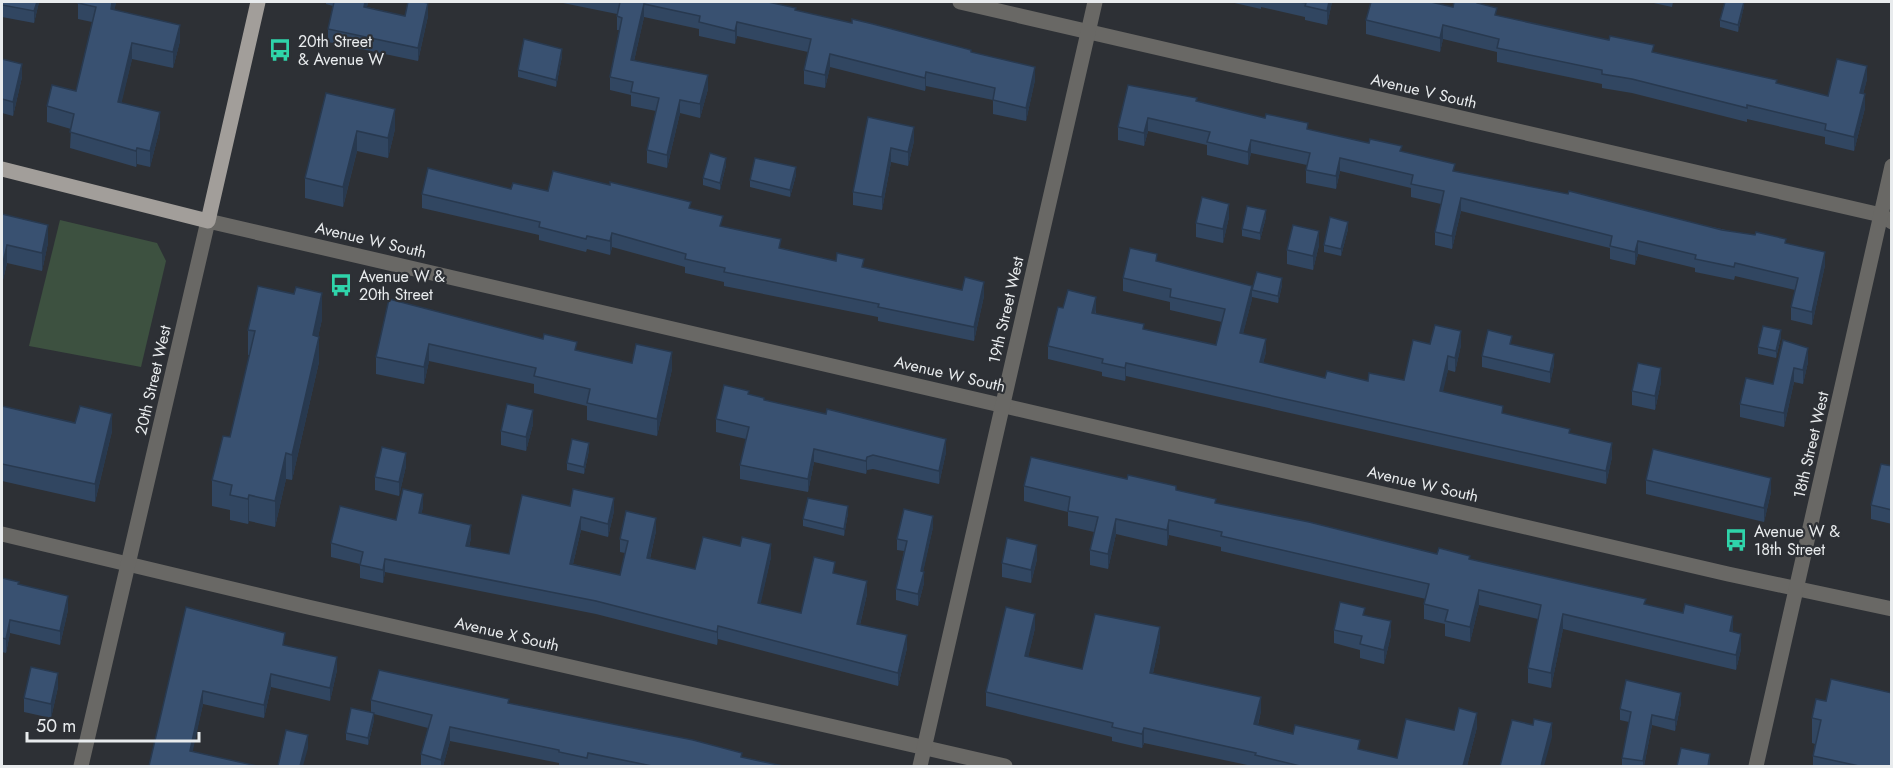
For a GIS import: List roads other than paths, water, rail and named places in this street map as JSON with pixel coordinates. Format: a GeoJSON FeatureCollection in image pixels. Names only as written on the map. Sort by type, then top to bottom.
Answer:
{"type":"FeatureCollection","features":[{"type":"Feature","properties":{"kind":"main road","name":"20th Street West"},"geometry":{"type":"LineString","coordinates":[[208,221],[258,2]]}},
{"type":"Feature","properties":{"kind":"main road","name":"Avenue W South"},"geometry":{"type":"LineString","coordinates":[[2,169],[208,221]]}},
{"type":"Feature","properties":{"kind":"street","name":"Avenue V South"},"geometry":{"type":"LineString","coordinates":[[960,2],[1888,217]]}},
{"type":"Feature","properties":{"kind":"street","name":"19th Street West"},"geometry":{"type":"LineString","coordinates":[[920,766],[1095,2]]}},
{"type":"Feature","properties":{"kind":"street","name":"18th Street West"},"geometry":{"type":"LineString","coordinates":[[1756,766],[1888,217],[1892,166]]}},
{"type":"Feature","properties":{"kind":"street","name":"Avenue W South"},"geometry":{"type":"LineString","coordinates":[[208,221],[1716,572],[1892,609]]}},
{"type":"Feature","properties":{"kind":"street","name":"20th Street West"},"geometry":{"type":"LineString","coordinates":[[81,766],[208,221]]}},
{"type":"Feature","properties":{"kind":"street","name":"Avenue X South"},"geometry":{"type":"LineString","coordinates":[[2,534],[129,562],[308,607],[1005,766]]}},
{"type":"Feature","properties":{"kind":"place","name":"20th Street & Avenue W"},"geometry":{"type":"Point","coordinates":[280,50]}},
{"type":"Feature","properties":{"kind":"place","name":"Avenue W & 20th Street"},"geometry":{"type":"Point","coordinates":[341,285]}},
{"type":"Feature","properties":{"kind":"place","name":"Avenue W & 18th Street"},"geometry":{"type":"Point","coordinates":[1736,540]}}]}
